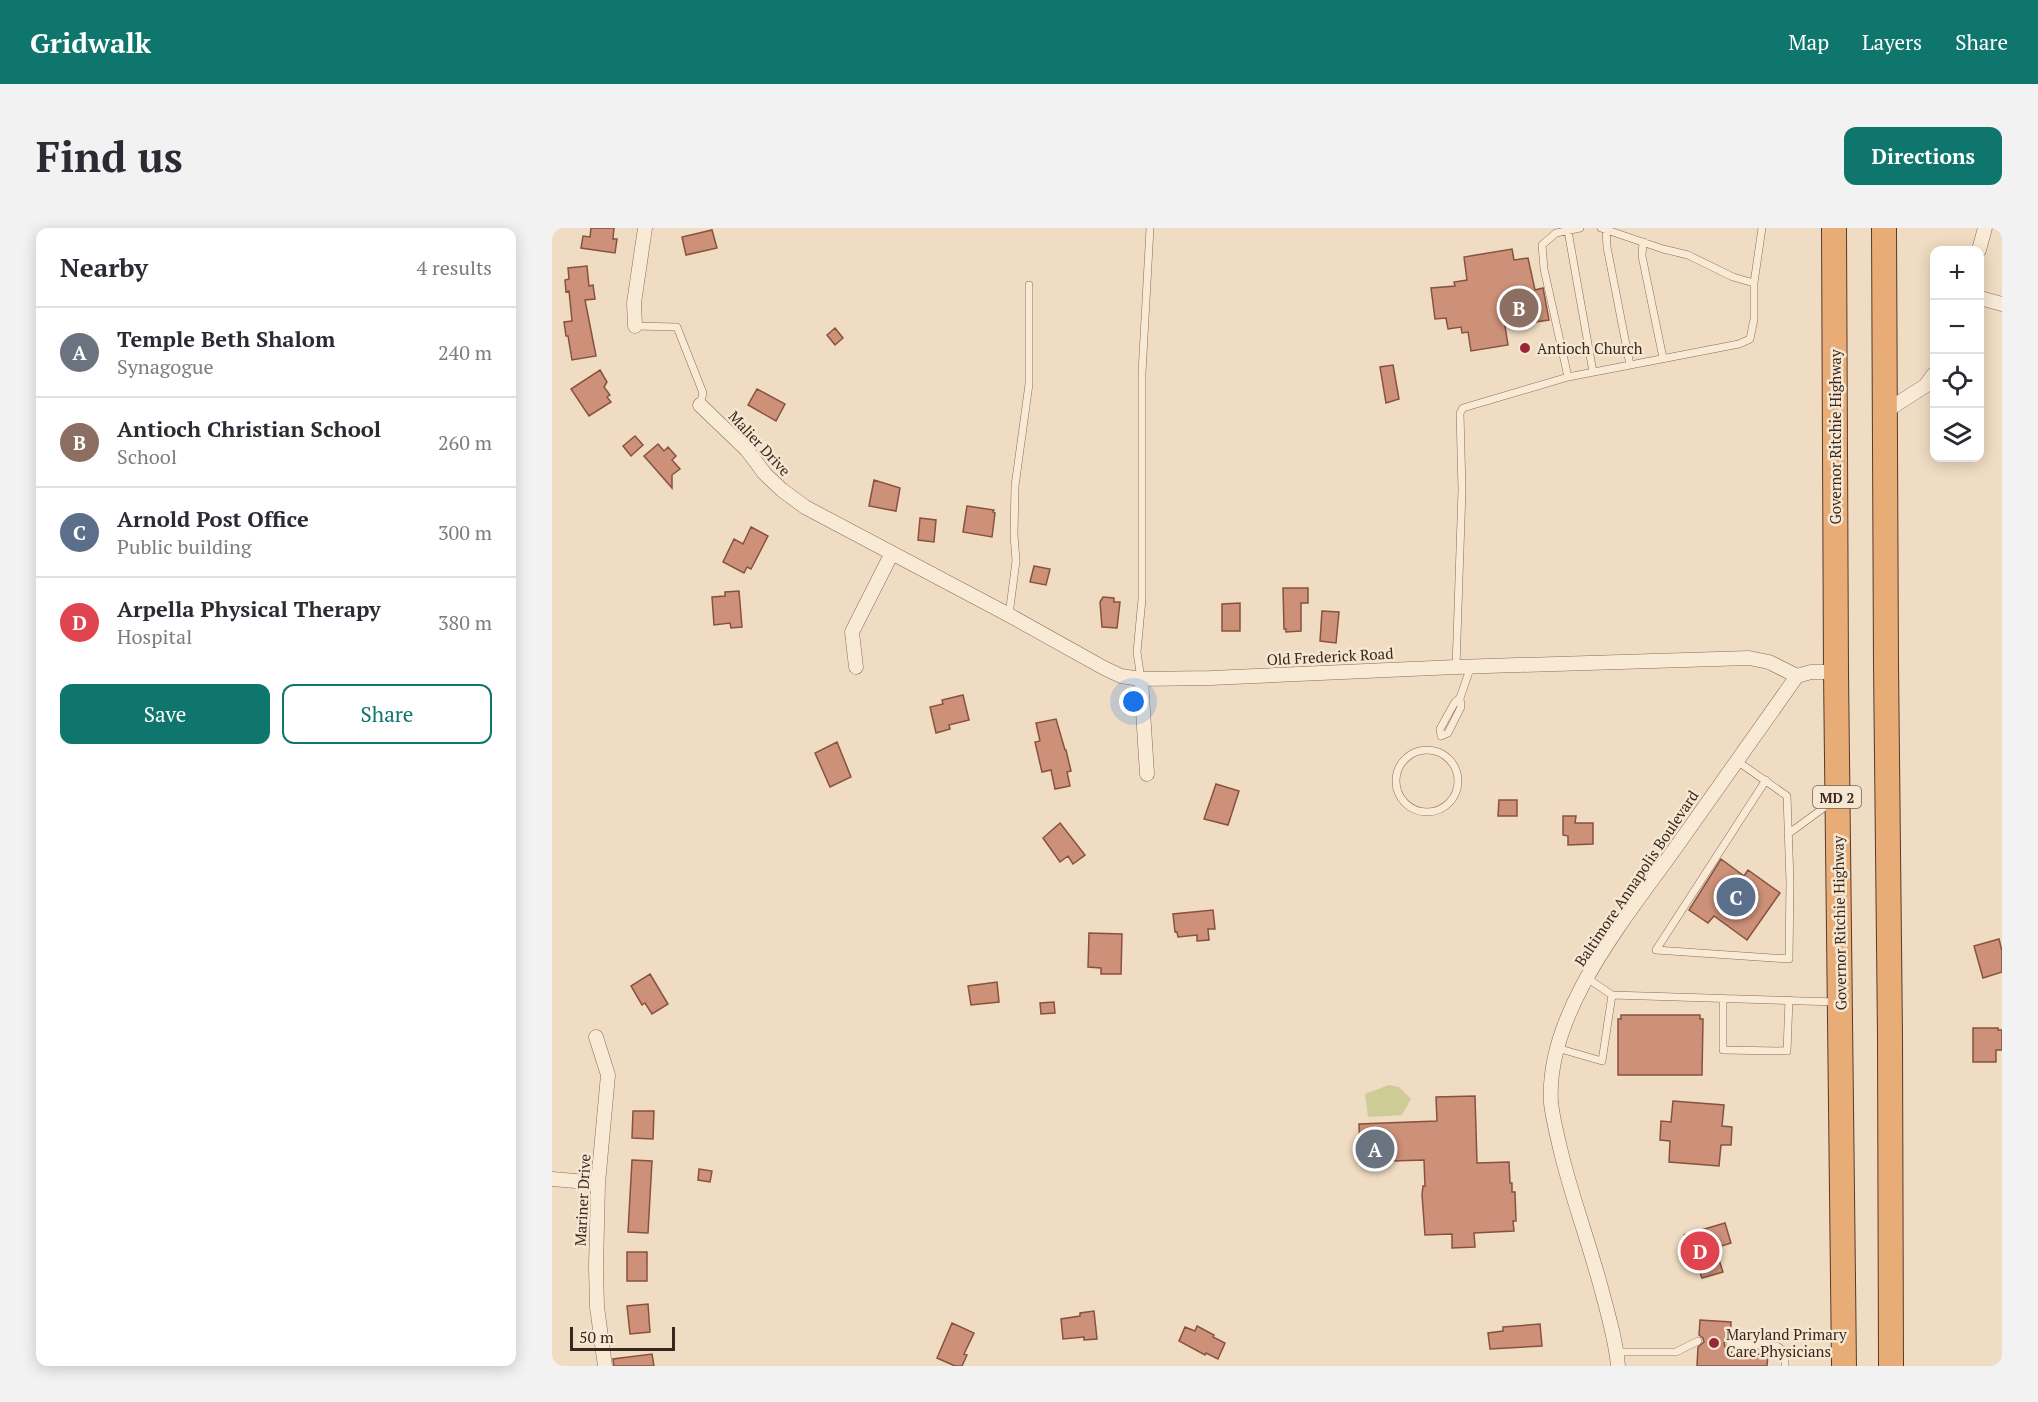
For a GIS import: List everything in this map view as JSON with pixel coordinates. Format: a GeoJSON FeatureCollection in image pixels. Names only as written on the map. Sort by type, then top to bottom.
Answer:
{"type":"FeatureCollection","features":[{"type":"Feature","properties":{"kind":"highway","name":"Governor Ritchie Highway"},"geometry":{"type":"LineString","coordinates":[[1834,228],[1837,798],[1844,1366]]}},
{"type":"Feature","properties":{"kind":"highway"},"geometry":{"type":"LineString","coordinates":[[1884,228],[1891,1366]]}},
{"type":"Feature","properties":{"kind":"street"},"geometry":{"type":"LineString","coordinates":[[635,326],[634,303],[645,228]]}},
{"type":"Feature","properties":{"kind":"street"},"geometry":{"type":"LineString","coordinates":[[1980,246],[1985,228]]}},
{"type":"Feature","properties":{"kind":"street"},"geometry":{"type":"LineString","coordinates":[[1984,299],[2002,304]]}},
{"type":"Feature","properties":{"kind":"street"},"geometry":{"type":"LineString","coordinates":[[1886,411],[1925,386],[1930,380]]}},
{"type":"Feature","properties":{"kind":"street","name":"Malier Drive"},"geometry":{"type":"LineString","coordinates":[[700,405],[747,450],[765,474],[782,490],[805,507],[892,554]]}},
{"type":"Feature","properties":{"kind":"street"},"geometry":{"type":"LineString","coordinates":[[856,667],[852,632],[892,554]]}},
{"type":"Feature","properties":{"kind":"street","name":"Old Frederick Road"},"geometry":{"type":"LineString","coordinates":[[892,554],[1104,668],[1121,676],[1141,679],[1749,658],[1769,662],[1797,676]]}},
{"type":"Feature","properties":{"kind":"street"},"geometry":{"type":"LineString","coordinates":[[1797,676],[1811,672],[1836,672]]}},
{"type":"Feature","properties":{"kind":"street","name":"Baltimore Annapolis Boulevard"},"geometry":{"type":"LineString","coordinates":[[1618,1366],[1617,1352],[1596,1268],[1566,1172],[1551,1104],[1551,1083],[1557,1048],[1563,1027],[1587,978],[1608,944],[1797,676]]}},
{"type":"Feature","properties":{"kind":"street"},"geometry":{"type":"LineString","coordinates":[[1141,679],[1147,774]]}},
{"type":"Feature","properties":{"kind":"street","name":"Mariner Drive"},"geometry":{"type":"LineString","coordinates":[[596,1036],[608,1075],[598,1183],[597,1297],[605,1366]]}},
{"type":"Feature","properties":{"kind":"street"},"geometry":{"type":"LineString","coordinates":[[552,1179],[598,1183]]}},
{"type":"Feature","properties":{"kind":"lane"},"geometry":{"type":"LineString","coordinates":[[1141,679],[1137,652],[1142,599],[1142,373],[1150,228]]}},
{"type":"Feature","properties":{"kind":"lane"},"geometry":{"type":"LineString","coordinates":[[1568,377],[1544,268],[1542,245],[1556,233],[1580,228]]}},
{"type":"Feature","properties":{"kind":"lane"},"geometry":{"type":"LineString","coordinates":[[1456,667],[1462,490],[1460,413],[1463,408],[1568,377],[1738,344],[1750,339],[1754,319],[1754,283],[1762,228]]}},
{"type":"Feature","properties":{"kind":"lane"},"geometry":{"type":"LineString","coordinates":[[1630,364],[1604,229],[1688,255],[1733,277],[1754,283]]}},
{"type":"Feature","properties":{"kind":"lane"},"geometry":{"type":"LineString","coordinates":[[1568,231],[1593,372]]}},
{"type":"Feature","properties":{"kind":"lane"},"geometry":{"type":"LineString","coordinates":[[1643,242],[1642,256],[1663,358]]}},
{"type":"Feature","properties":{"kind":"lane"},"geometry":{"type":"LineString","coordinates":[[1008,615],[1016,561],[1014,486],[1029,384],[1029,285]]}},
{"type":"Feature","properties":{"kind":"lane"},"geometry":{"type":"LineString","coordinates":[[635,326],[677,327],[703,393],[700,405]]}},
{"type":"Feature","properties":{"kind":"lane"},"geometry":{"type":"LineString","coordinates":[[1435,751],[1441,736],[1440,729],[1455,702],[1460,698],[1471,666]]}},
{"type":"Feature","properties":{"kind":"lane"},"geometry":{"type":"LineString","coordinates":[[1435,751],[1452,763],[1457,773],[1456,794],[1442,809],[1432,813],[1421,813],[1411,809],[1403,802],[1395,784],[1396,774],[1400,765],[1415,752],[1435,751]]}},
{"type":"Feature","properties":{"kind":"lane"},"geometry":{"type":"LineString","coordinates":[[1737,761],[1766,780],[1787,796],[1790,882],[1789,959],[1656,950],[1766,780]]}},
{"type":"Feature","properties":{"kind":"lane"},"geometry":{"type":"LineString","coordinates":[[1788,834],[1837,798]]}},
{"type":"Feature","properties":{"kind":"lane"},"geometry":{"type":"LineString","coordinates":[[1587,978],[1612,995],[1840,1002]]}},
{"type":"Feature","properties":{"kind":"lane"},"geometry":{"type":"LineString","coordinates":[[1557,1048],[1602,1061],[1612,995]]}},
{"type":"Feature","properties":{"kind":"lane"},"geometry":{"type":"LineString","coordinates":[[1723,998],[1723,1050],[1787,1051],[1789,1000]]}},
{"type":"Feature","properties":{"kind":"lane"},"geometry":{"type":"LineString","coordinates":[[1617,1352],[1676,1352],[1698,1341]]}},
{"type":"Feature","properties":{"kind":"lane"},"geometry":{"type":"LineString","coordinates":[[1730,1344],[1777,1346],[1785,1352],[1785,1366]]}},
{"type":"Feature","properties":{"kind":"shaded area"},"geometry":{"type":"Polygon","coordinates":[[[1389,1085],[1399,1087],[1411,1099],[1402,1115],[1368,1117],[1365,1094],[1389,1085]]]}},
{"type":"Feature","properties":{"kind":"building"},"geometry":{"type":"Polygon","coordinates":[[[591,228],[614,228],[613,239],[617,239],[615,253],[581,248],[583,236],[590,237],[591,228]]]}},
{"type":"Feature","properties":{"kind":"building"},"geometry":{"type":"Polygon","coordinates":[[[712,230],[717,248],[686,255],[682,237],[712,230]]]}},
{"type":"Feature","properties":{"kind":"building"},"geometry":{"type":"Polygon","coordinates":[[[1512,249],[1514,260],[1528,258],[1535,290],[1543,288],[1549,320],[1505,326],[1508,345],[1471,351],[1468,332],[1462,333],[1461,327],[1448,329],[1446,318],[1435,319],[1431,288],[1455,286],[1454,282],[1467,280],[1464,257],[1512,249]]]}},
{"type":"Feature","properties":{"kind":"building"},"geometry":{"type":"Polygon","coordinates":[[[587,266],[589,286],[593,285],[595,299],[585,300],[596,356],[572,360],[564,322],[572,321],[569,291],[566,292],[565,280],[569,279],[568,268],[587,266]]]}},
{"type":"Feature","properties":{"kind":"building"},"geometry":{"type":"Polygon","coordinates":[[[835,328],[843,338],[835,345],[827,335],[835,328]]]}},
{"type":"Feature","properties":{"kind":"building"},"geometry":{"type":"Polygon","coordinates":[[[1393,365],[1399,399],[1386,403],[1380,367],[1393,365]]]}},
{"type":"Feature","properties":{"kind":"building"},"geometry":{"type":"Polygon","coordinates":[[[600,370],[607,382],[604,387],[610,395],[607,397],[611,402],[589,416],[571,389],[600,370]]]}},
{"type":"Feature","properties":{"kind":"building"},"geometry":{"type":"Polygon","coordinates":[[[757,389],[785,404],[776,421],[748,405],[757,389]]]}},
{"type":"Feature","properties":{"kind":"building"},"geometry":{"type":"Polygon","coordinates":[[[635,436],[643,445],[631,456],[623,446],[635,436]]]}},
{"type":"Feature","properties":{"kind":"building"},"geometry":{"type":"Polygon","coordinates":[[[658,444],[664,451],[668,447],[676,456],[672,460],[680,469],[672,475],[672,488],[644,456],[658,444]]]}},
{"type":"Feature","properties":{"kind":"building"},"geometry":{"type":"Polygon","coordinates":[[[874,480],[900,488],[896,511],[869,506],[874,480]]]}},
{"type":"Feature","properties":{"kind":"building"},"geometry":{"type":"Polygon","coordinates":[[[967,506],[994,510],[992,537],[963,532],[967,506]]]}},
{"type":"Feature","properties":{"kind":"building"},"geometry":{"type":"Polygon","coordinates":[[[920,518],[936,520],[934,542],[918,540],[920,518]]]}},
{"type":"Feature","properties":{"kind":"building"},"geometry":{"type":"Polygon","coordinates":[[[751,527],[768,536],[751,569],[747,567],[744,573],[723,562],[734,539],[743,544],[751,527]]]}},
{"type":"Feature","properties":{"kind":"building"},"geometry":{"type":"Polygon","coordinates":[[[1034,566],[1050,569],[1046,585],[1030,582],[1034,566]]]}},
{"type":"Feature","properties":{"kind":"building"},"geometry":{"type":"Polygon","coordinates":[[[1283,588],[1308,588],[1308,603],[1301,603],[1301,631],[1286,632],[1284,629],[1283,588]]]}},
{"type":"Feature","properties":{"kind":"building"},"geometry":{"type":"Polygon","coordinates":[[[739,591],[742,627],[731,628],[730,623],[714,625],[712,597],[725,596],[725,592],[739,591]]]}},
{"type":"Feature","properties":{"kind":"building"},"geometry":{"type":"Polygon","coordinates":[[[1103,597],[1114,598],[1114,602],[1120,602],[1117,628],[1102,627],[1100,602],[1103,597]]]}},
{"type":"Feature","properties":{"kind":"building"},"geometry":{"type":"Polygon","coordinates":[[[1240,603],[1240,631],[1222,631],[1222,604],[1240,603]]]}},
{"type":"Feature","properties":{"kind":"building"},"geometry":{"type":"Polygon","coordinates":[[[1322,611],[1339,612],[1336,643],[1320,641],[1322,611]]]}},
{"type":"Feature","properties":{"kind":"building"},"geometry":{"type":"Polygon","coordinates":[[[963,695],[969,720],[949,725],[950,729],[936,733],[930,707],[943,704],[942,700],[963,695]]]}},
{"type":"Feature","properties":{"kind":"building"},"geometry":{"type":"Polygon","coordinates":[[[1056,719],[1071,771],[1067,772],[1070,786],[1055,789],[1051,770],[1042,772],[1035,742],[1040,741],[1036,723],[1056,719]]]}},
{"type":"Feature","properties":{"kind":"building"},"geometry":{"type":"Polygon","coordinates":[[[837,742],[851,777],[830,787],[815,753],[837,742]]]}},
{"type":"Feature","properties":{"kind":"building"},"geometry":{"type":"Polygon","coordinates":[[[1216,784],[1239,791],[1228,825],[1204,819],[1216,784]]]}},
{"type":"Feature","properties":{"kind":"building"},"geometry":{"type":"Polygon","coordinates":[[[1499,800],[1517,800],[1517,816],[1498,816],[1499,800]]]}},
{"type":"Feature","properties":{"kind":"building"},"geometry":{"type":"Polygon","coordinates":[[[1563,816],[1576,816],[1575,823],[1593,823],[1593,844],[1568,845],[1568,836],[1563,835],[1563,816]]]}},
{"type":"Feature","properties":{"kind":"building"},"geometry":{"type":"Polygon","coordinates":[[[1060,823],[1085,855],[1073,864],[1068,856],[1060,862],[1043,838],[1060,823]]]}},
{"type":"Feature","properties":{"kind":"building"},"geometry":{"type":"Polygon","coordinates":[[[1721,859],[1744,876],[1748,870],[1780,893],[1747,940],[1714,916],[1708,923],[1689,910],[1721,859]]]}},
{"type":"Feature","properties":{"kind":"building"},"geometry":{"type":"Polygon","coordinates":[[[1213,910],[1215,929],[1208,929],[1209,940],[1197,941],[1197,935],[1178,937],[1175,932],[1173,914],[1213,910]]]}},
{"type":"Feature","properties":{"kind":"building"},"geometry":{"type":"Polygon","coordinates":[[[1089,933],[1122,934],[1121,974],[1101,974],[1101,968],[1088,967],[1089,933]]]}},
{"type":"Feature","properties":{"kind":"building"},"geometry":{"type":"Polygon","coordinates":[[[1999,939],[2002,951],[2002,972],[1983,978],[1974,946],[1999,939]]]}},
{"type":"Feature","properties":{"kind":"building"},"geometry":{"type":"Polygon","coordinates":[[[650,974],[668,1004],[652,1014],[645,1003],[642,1005],[631,986],[650,974]]]}},
{"type":"Feature","properties":{"kind":"building"},"geometry":{"type":"Polygon","coordinates":[[[997,982],[999,1002],[971,1005],[968,986],[997,982]]]}},
{"type":"Feature","properties":{"kind":"building"},"geometry":{"type":"Polygon","coordinates":[[[1054,1002],[1055,1013],[1041,1014],[1040,1003],[1054,1002]]]}},
{"type":"Feature","properties":{"kind":"building"},"geometry":{"type":"Polygon","coordinates":[[[1621,1015],[1700,1015],[1700,1019],[1703,1019],[1702,1075],[1618,1075],[1618,1019],[1621,1019],[1621,1015]]]}},
{"type":"Feature","properties":{"kind":"building"},"geometry":{"type":"Polygon","coordinates":[[[1973,1028],[2002,1030],[2002,1050],[1996,1050],[1996,1062],[1973,1062],[1973,1028]]]}},
{"type":"Feature","properties":{"kind":"building"},"geometry":{"type":"Polygon","coordinates":[[[1475,1096],[1477,1163],[1509,1162],[1510,1183],[1512,1183],[1512,1192],[1515,1192],[1516,1221],[1513,1221],[1514,1231],[1474,1233],[1475,1247],[1452,1248],[1452,1234],[1425,1235],[1422,1195],[1423,1186],[1425,1186],[1424,1160],[1360,1162],[1359,1124],[1437,1121],[1436,1097],[1475,1096]]]}},
{"type":"Feature","properties":{"kind":"building"},"geometry":{"type":"Polygon","coordinates":[[[1673,1101],[1724,1105],[1722,1126],[1732,1127],[1731,1145],[1721,1145],[1719,1166],[1669,1162],[1670,1141],[1660,1140],[1661,1121],[1671,1122],[1673,1101]]]}},
{"type":"Feature","properties":{"kind":"building"},"geometry":{"type":"Polygon","coordinates":[[[633,1111],[654,1111],[653,1139],[632,1138],[633,1111]]]}},
{"type":"Feature","properties":{"kind":"building"},"geometry":{"type":"Polygon","coordinates":[[[632,1160],[652,1161],[648,1233],[628,1232],[632,1160]]]}},
{"type":"Feature","properties":{"kind":"building"},"geometry":{"type":"Polygon","coordinates":[[[699,1169],[712,1171],[710,1182],[698,1180],[699,1169]]]}},
{"type":"Feature","properties":{"kind":"building"},"geometry":{"type":"Polygon","coordinates":[[[1725,1223],[1731,1243],[1715,1248],[1723,1272],[1702,1278],[1696,1262],[1685,1256],[1684,1235],[1725,1223]]]}},
{"type":"Feature","properties":{"kind":"building"},"geometry":{"type":"Polygon","coordinates":[[[627,1252],[647,1252],[647,1281],[627,1281],[627,1252]]]}},
{"type":"Feature","properties":{"kind":"building"},"geometry":{"type":"Polygon","coordinates":[[[648,1304],[650,1332],[630,1334],[627,1306],[648,1304]]]}},
{"type":"Feature","properties":{"kind":"building"},"geometry":{"type":"Polygon","coordinates":[[[1094,1311],[1097,1339],[1084,1340],[1084,1337],[1063,1339],[1061,1319],[1094,1311]]]}},
{"type":"Feature","properties":{"kind":"building","name":"Maryland Primary Care Physicians"},"geometry":{"type":"Polygon","coordinates":[[[1700,1320],[1731,1322],[1730,1338],[1724,1343],[1729,1352],[1768,1355],[1767,1366],[1697,1366],[1698,1347],[1704,1342],[1699,1335],[1700,1320]]]}},
{"type":"Feature","properties":{"kind":"building"},"geometry":{"type":"Polygon","coordinates":[[[952,1323],[974,1333],[964,1354],[967,1355],[962,1366],[955,1366],[937,1358],[952,1323]]]}},
{"type":"Feature","properties":{"kind":"building"},"geometry":{"type":"Polygon","coordinates":[[[1540,1324],[1542,1346],[1490,1349],[1488,1333],[1503,1331],[1503,1327],[1540,1324]]]}},
{"type":"Feature","properties":{"kind":"building"},"geometry":{"type":"Polygon","coordinates":[[[1197,1326],[1225,1343],[1218,1359],[1206,1353],[1205,1355],[1179,1341],[1185,1327],[1195,1331],[1197,1326]]]}},
{"type":"Feature","properties":{"kind":"building"},"geometry":{"type":"Polygon","coordinates":[[[652,1354],[654,1366],[614,1366],[613,1359],[652,1354]]]}},
{"type":"Feature","properties":{"kind":"place","name":"Antioch Christian School"},"geometry":{"type":"Point","coordinates":[1519,308]}},
{"type":"Feature","properties":{"kind":"place","name":"Antioch Church"},"geometry":{"type":"Point","coordinates":[1525,348]}},
{"type":"Feature","properties":{"kind":"place","name":"Arnold Post Office"},"geometry":{"type":"Point","coordinates":[1736,897]}},
{"type":"Feature","properties":{"kind":"place","name":"Temple Beth Shalom"},"geometry":{"type":"Point","coordinates":[1375,1149]}},
{"type":"Feature","properties":{"kind":"place","name":"Arpella Physical Therapy"},"geometry":{"type":"Point","coordinates":[1700,1251]}},
{"type":"Feature","properties":{"kind":"place","name":"Maryland Primary Care Physicians"},"geometry":{"type":"Point","coordinates":[1714,1343]}}]}
